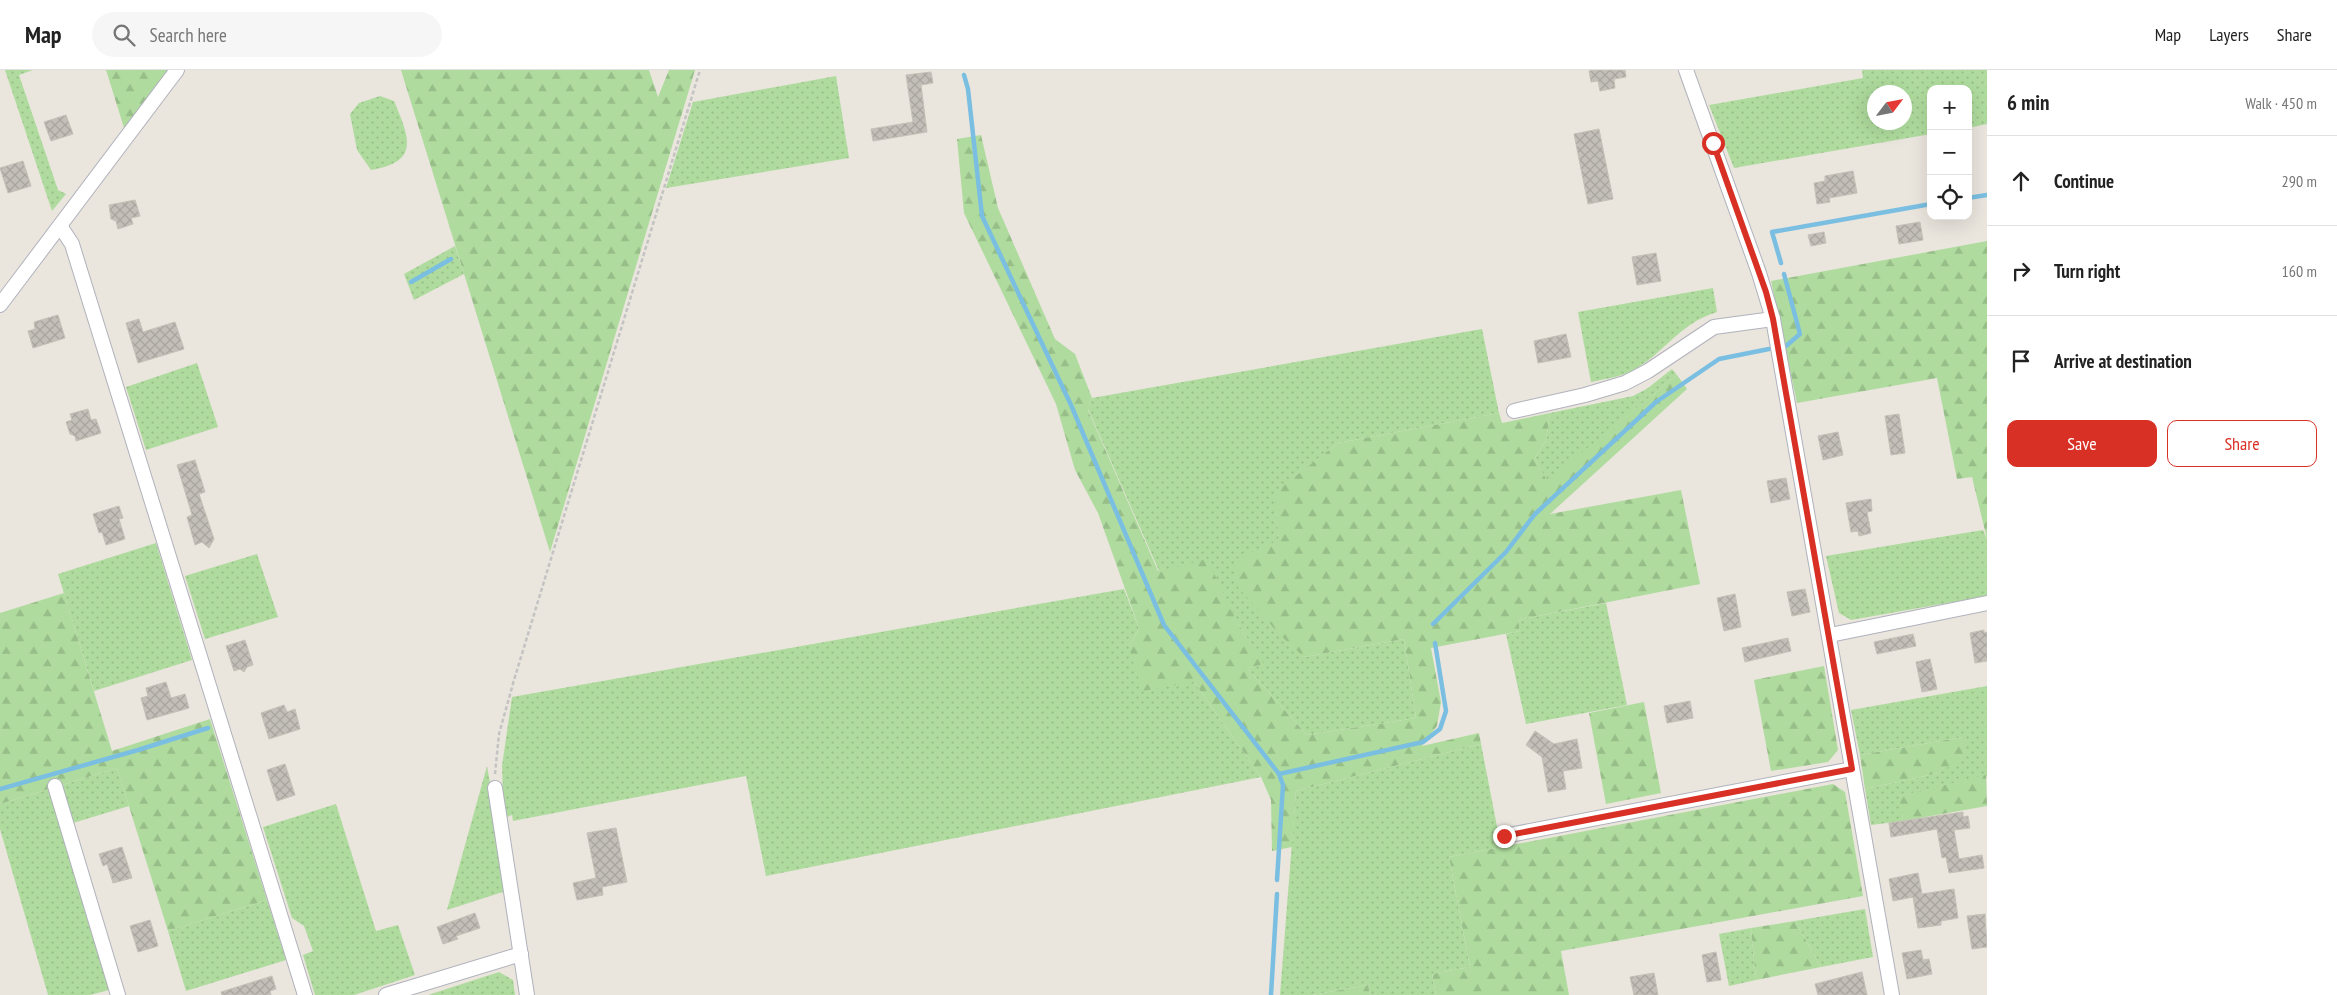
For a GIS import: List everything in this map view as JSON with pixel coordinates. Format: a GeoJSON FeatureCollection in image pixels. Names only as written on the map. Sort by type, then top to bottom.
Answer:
{"type":"FeatureCollection","features":[{"type":"Feature","properties":{"kind":"street"},"geometry":{"type":"LineString","coordinates":[[0,305],[177,70]]}},
{"type":"Feature","properties":{"kind":"street"},"geometry":{"type":"LineString","coordinates":[[1686,70],[1759,273],[1773,319],[1892,995]]}},
{"type":"Feature","properties":{"kind":"street"},"geometry":{"type":"LineString","coordinates":[[60,226],[73,249],[305,995]]}},
{"type":"Feature","properties":{"kind":"street"},"geometry":{"type":"LineString","coordinates":[[1514,411],[1585,395],[1624,383],[1648,371],[1714,327],[1773,319]]}},
{"type":"Feature","properties":{"kind":"street"},"geometry":{"type":"LineString","coordinates":[[1830,635],[1987,604]]}},
{"type":"Feature","properties":{"kind":"street"},"geometry":{"type":"LineString","coordinates":[[1504,836],[1852,769]]}},
{"type":"Feature","properties":{"kind":"street"},"geometry":{"type":"LineString","coordinates":[[55,786],[118,995]]}},
{"type":"Feature","properties":{"kind":"street"},"geometry":{"type":"LineString","coordinates":[[495,788],[527,995]]}},
{"type":"Feature","properties":{"kind":"street"},"geometry":{"type":"LineString","coordinates":[[386,995],[521,954]]}},
{"type":"Feature","properties":{"kind":"path"},"geometry":{"type":"LineString","coordinates":[[495,788],[499,734],[514,680],[700,70]]}},
{"type":"Feature","properties":{"kind":"green space"},"geometry":{"type":"Polygon","coordinates":[[[5,70],[33,70],[19,75],[58,190],[66,194],[52,211],[5,70]]]}},
{"type":"Feature","properties":{"kind":"green space"},"geometry":{"type":"Polygon","coordinates":[[[106,70],[168,70],[125,131],[106,70]]]}},
{"type":"Feature","properties":{"kind":"green space"},"geometry":{"type":"Polygon","coordinates":[[[401,70],[649,70],[658,97],[669,70],[695,70],[550,552],[401,70]]]}},
{"type":"Feature","properties":{"kind":"green space"},"geometry":{"type":"Polygon","coordinates":[[[1862,70],[1987,70],[1987,124],[1972,127],[1972,85],[1927,85],[1927,135],[1734,168],[1709,105],[1863,78],[1862,70]]]}},
{"type":"Feature","properties":{"kind":"green space"},"geometry":{"type":"Polygon","coordinates":[[[836,76],[849,158],[666,188],[693,102],[836,76]]]}},
{"type":"Feature","properties":{"kind":"green space"},"geometry":{"type":"Polygon","coordinates":[[[380,96],[394,101],[404,126],[407,146],[404,154],[398,161],[371,170],[357,150],[350,114],[359,103],[380,96]]]}},
{"type":"Feature","properties":{"kind":"green space"},"geometry":{"type":"Polygon","coordinates":[[[981,135],[998,208],[1055,339],[1075,354],[1092,398],[1088,410],[1158,571],[1207,559],[1239,625],[1264,664],[1247,668],[1307,735],[1416,718],[1404,639],[1304,657],[1278,633],[1237,586],[1234,560],[1279,540],[1274,493],[1338,443],[1499,413],[1502,423],[1550,413],[1546,440],[1535,458],[1547,481],[1677,375],[1687,389],[1550,514],[1681,490],[1700,584],[1518,620],[1520,631],[1431,648],[1441,702],[1437,726],[1422,746],[1479,733],[1481,744],[1296,791],[1292,847],[1272,851],[1271,800],[1261,777],[1194,682],[1142,691],[1129,647],[1139,628],[1098,513],[1075,470],[1056,404],[964,213],[957,139],[981,135]]]}},
{"type":"Feature","properties":{"kind":"green space"},"geometry":{"type":"Polygon","coordinates":[[[1987,241],[1987,539],[1972,477],[1957,479],[1937,378],[1797,403],[1771,281],[1987,241]]]}},
{"type":"Feature","properties":{"kind":"green space"},"geometry":{"type":"Polygon","coordinates":[[[455,246],[464,274],[414,300],[404,274],[455,246]]]}},
{"type":"Feature","properties":{"kind":"green space"},"geometry":{"type":"Polygon","coordinates":[[[1713,288],[1717,312],[1692,324],[1644,364],[1632,371],[1591,382],[1578,312],[1713,288]]]}},
{"type":"Feature","properties":{"kind":"green space"},"geometry":{"type":"Polygon","coordinates":[[[1482,329],[1499,413],[1338,443],[1275,493],[1279,540],[1304,657],[1404,639],[1416,718],[1307,735],[1247,668],[1263,664],[1239,625],[1159,571],[1088,409],[1092,398],[1482,329]]]}},
{"type":"Feature","properties":{"kind":"green space"},"geometry":{"type":"Polygon","coordinates":[[[197,363],[218,427],[146,450],[126,387],[197,363]]]}},
{"type":"Feature","properties":{"kind":"green space"},"geometry":{"type":"Polygon","coordinates":[[[1672,369],[1677,375],[1547,482],[1535,458],[1546,440],[1550,413],[1633,396],[1648,388],[1672,369]]]}},
{"type":"Feature","properties":{"kind":"green space"},"geometry":{"type":"Polygon","coordinates":[[[1983,530],[1987,539],[1987,596],[1851,620],[1839,613],[1826,556],[1983,530]]]}},
{"type":"Feature","properties":{"kind":"green space"},"geometry":{"type":"Polygon","coordinates":[[[156,543],[192,660],[94,691],[58,574],[156,543]]]}},
{"type":"Feature","properties":{"kind":"green space"},"geometry":{"type":"Polygon","coordinates":[[[257,554],[278,617],[205,639],[185,576],[257,554]]]}},
{"type":"Feature","properties":{"kind":"green space"},"geometry":{"type":"Polygon","coordinates":[[[1124,589],[1139,628],[1129,647],[1194,682],[1261,777],[766,876],[746,776],[513,821],[512,815],[504,818],[502,766],[512,697],[1124,589]]]}},
{"type":"Feature","properties":{"kind":"green space"},"geometry":{"type":"Polygon","coordinates":[[[64,593],[112,751],[210,719],[267,900],[168,931],[117,768],[0,804],[0,613],[64,593]]]}},
{"type":"Feature","properties":{"kind":"green space"},"geometry":{"type":"Polygon","coordinates":[[[1606,603],[1627,705],[1526,724],[1506,634],[1520,631],[1518,620],[1606,603]]]}},
{"type":"Feature","properties":{"kind":"green space"},"geometry":{"type":"Polygon","coordinates":[[[1824,666],[1838,750],[1828,762],[1771,771],[1754,680],[1824,666]]]}},
{"type":"Feature","properties":{"kind":"green space"},"geometry":{"type":"Polygon","coordinates":[[[1987,686],[1987,778],[1986,776],[1900,796],[1903,821],[1871,825],[1865,789],[1939,773],[1963,737],[1860,755],[1851,710],[1987,686]]]}},
{"type":"Feature","properties":{"kind":"green space"},"geometry":{"type":"Polygon","coordinates":[[[1644,702],[1661,793],[1606,804],[1589,713],[1644,702]]]}},
{"type":"Feature","properties":{"kind":"green space"},"geometry":{"type":"Polygon","coordinates":[[[1963,737],[1968,754],[1939,773],[1865,789],[1860,755],[1963,737]]]}},
{"type":"Feature","properties":{"kind":"green space"},"geometry":{"type":"Polygon","coordinates":[[[1481,744],[1501,847],[1449,857],[1470,967],[1432,974],[1436,995],[1370,995],[1368,985],[1312,995],[1280,995],[1296,791],[1481,744]]]}},
{"type":"Feature","properties":{"kind":"green space"},"geometry":{"type":"Polygon","coordinates":[[[487,766],[509,890],[447,910],[487,766]]]}},
{"type":"Feature","properties":{"kind":"green space"},"geometry":{"type":"Polygon","coordinates":[[[117,768],[129,806],[73,823],[62,785],[117,768]]]}},
{"type":"Feature","properties":{"kind":"green space"},"geometry":{"type":"Polygon","coordinates":[[[1986,775],[1987,806],[1903,821],[1899,796],[1986,775]]]}},
{"type":"Feature","properties":{"kind":"green space"},"geometry":{"type":"Polygon","coordinates":[[[1833,784],[1845,792],[1863,896],[1561,951],[1569,995],[1436,995],[1432,974],[1470,967],[1449,857],[1833,784]]]}},
{"type":"Feature","properties":{"kind":"green space"},"geometry":{"type":"Polygon","coordinates":[[[49,789],[109,990],[90,995],[48,995],[0,829],[0,804],[49,789]]]}},
{"type":"Feature","properties":{"kind":"green space"},"geometry":{"type":"Polygon","coordinates":[[[336,804],[376,931],[398,925],[415,975],[354,995],[315,995],[303,955],[313,951],[304,926],[292,918],[263,827],[336,804]]]}},
{"type":"Feature","properties":{"kind":"green space"},"geometry":{"type":"Polygon","coordinates":[[[267,900],[286,960],[186,991],[168,931],[267,900]]]}},
{"type":"Feature","properties":{"kind":"green space"},"geometry":{"type":"Polygon","coordinates":[[[1865,909],[1873,957],[1821,967],[1795,921],[1865,909]]]}},
{"type":"Feature","properties":{"kind":"green space"},"geometry":{"type":"Polygon","coordinates":[[[1795,921],[1821,967],[1756,980],[1751,928],[1795,921]]]}},
{"type":"Feature","properties":{"kind":"green space"},"geometry":{"type":"Polygon","coordinates":[[[1751,928],[1756,980],[1729,986],[1719,934],[1751,928]]]}},
{"type":"Feature","properties":{"kind":"green space"},"geometry":{"type":"Polygon","coordinates":[[[499,972],[513,980],[515,995],[428,995],[499,972]]]}},
{"type":"Feature","properties":{"kind":"green space"},"geometry":{"type":"Polygon","coordinates":[[[1368,985],[1370,995],[1312,995],[1368,985]]]}},
{"type":"Feature","properties":{"kind":"building"},"geometry":{"type":"Polygon","coordinates":[[[1625,70],[1626,77],[1614,79],[1615,88],[1600,91],[1598,81],[1591,82],[1589,71],[1625,70]]]}},
{"type":"Feature","properties":{"kind":"building"},"geometry":{"type":"Polygon","coordinates":[[[931,72],[933,83],[921,85],[927,132],[873,141],[871,129],[913,122],[906,75],[931,72]]]}},
{"type":"Feature","properties":{"kind":"building"},"geometry":{"type":"Polygon","coordinates":[[[66,115],[73,134],[51,141],[44,122],[66,115]]]}},
{"type":"Feature","properties":{"kind":"building"},"geometry":{"type":"Polygon","coordinates":[[[1599,129],[1613,199],[1588,204],[1574,134],[1599,129]]]}},
{"type":"Feature","properties":{"kind":"building"},"geometry":{"type":"Polygon","coordinates":[[[23,161],[31,186],[8,193],[0,168],[23,161]]]}},
{"type":"Feature","properties":{"kind":"building"},"geometry":{"type":"Polygon","coordinates":[[[1853,171],[1857,193],[1829,198],[1830,202],[1817,204],[1814,183],[1825,181],[1825,176],[1853,171]]]}},
{"type":"Feature","properties":{"kind":"building"},"geometry":{"type":"Polygon","coordinates":[[[135,200],[140,216],[131,218],[133,224],[118,229],[116,221],[111,219],[109,205],[135,200]]]}},
{"type":"Feature","properties":{"kind":"building"},"geometry":{"type":"Polygon","coordinates":[[[1920,222],[1923,240],[1899,244],[1896,226],[1920,222]]]}},
{"type":"Feature","properties":{"kind":"building"},"geometry":{"type":"Polygon","coordinates":[[[1824,232],[1826,243],[1811,246],[1808,235],[1824,232]]]}},
{"type":"Feature","properties":{"kind":"building"},"geometry":{"type":"Polygon","coordinates":[[[1656,253],[1661,281],[1637,285],[1632,257],[1656,253]]]}},
{"type":"Feature","properties":{"kind":"building"},"geometry":{"type":"Polygon","coordinates":[[[58,315],[65,338],[33,348],[28,331],[35,329],[34,322],[58,315]]]}},
{"type":"Feature","properties":{"kind":"building"},"geometry":{"type":"Polygon","coordinates":[[[139,319],[143,332],[175,322],[184,349],[138,363],[126,323],[139,319]]]}},
{"type":"Feature","properties":{"kind":"building"},"geometry":{"type":"Polygon","coordinates":[[[1566,334],[1571,357],[1538,363],[1534,341],[1566,334]]]}},
{"type":"Feature","properties":{"kind":"building"},"geometry":{"type":"Polygon","coordinates":[[[88,409],[91,420],[96,419],[101,433],[76,441],[75,436],[70,434],[66,422],[72,420],[70,414],[88,409]]]}},
{"type":"Feature","properties":{"kind":"building"},"geometry":{"type":"Polygon","coordinates":[[[1899,414],[1905,453],[1891,455],[1885,416],[1899,414]]]}},
{"type":"Feature","properties":{"kind":"building"},"geometry":{"type":"Polygon","coordinates":[[[1838,432],[1843,455],[1823,460],[1818,436],[1838,432]]]}},
{"type":"Feature","properties":{"kind":"building"},"geometry":{"type":"Polygon","coordinates":[[[195,460],[205,492],[199,494],[214,539],[209,548],[202,542],[195,545],[187,517],[192,515],[177,465],[195,460]]]}},
{"type":"Feature","properties":{"kind":"building"},"geometry":{"type":"Polygon","coordinates":[[[1786,478],[1790,499],[1771,503],[1767,481],[1786,478]]]}},
{"type":"Feature","properties":{"kind":"building"},"geometry":{"type":"Polygon","coordinates":[[[1871,499],[1872,511],[1867,512],[1871,533],[1859,536],[1858,531],[1851,532],[1846,503],[1871,499]]]}},
{"type":"Feature","properties":{"kind":"building"},"geometry":{"type":"Polygon","coordinates":[[[119,506],[123,518],[119,519],[125,539],[106,545],[102,532],[99,533],[93,514],[119,506]]]}},
{"type":"Feature","properties":{"kind":"building"},"geometry":{"type":"Polygon","coordinates":[[[1805,589],[1810,612],[1792,616],[1787,592],[1805,589]]]}},
{"type":"Feature","properties":{"kind":"building"},"geometry":{"type":"Polygon","coordinates":[[[1735,594],[1741,627],[1724,631],[1717,598],[1735,594]]]}},
{"type":"Feature","properties":{"kind":"building"},"geometry":{"type":"Polygon","coordinates":[[[1984,630],[1984,633],[1987,632],[1987,661],[1975,663],[1970,633],[1984,630]]]}},
{"type":"Feature","properties":{"kind":"building"},"geometry":{"type":"Polygon","coordinates":[[[1913,634],[1916,646],[1877,654],[1874,642],[1913,634]]]}},
{"type":"Feature","properties":{"kind":"building"},"geometry":{"type":"Polygon","coordinates":[[[1788,638],[1791,651],[1745,662],[1742,648],[1788,638]]]}},
{"type":"Feature","properties":{"kind":"building"},"geometry":{"type":"Polygon","coordinates":[[[245,640],[253,665],[247,667],[244,672],[240,669],[234,671],[226,646],[245,640]]]}},
{"type":"Feature","properties":{"kind":"building"},"geometry":{"type":"Polygon","coordinates":[[[1930,659],[1937,689],[1922,692],[1916,662],[1930,659]]]}},
{"type":"Feature","properties":{"kind":"building"},"geometry":{"type":"Polygon","coordinates":[[[166,682],[171,698],[185,694],[189,708],[147,720],[141,698],[148,696],[146,688],[166,682]]]}},
{"type":"Feature","properties":{"kind":"building"},"geometry":{"type":"Polygon","coordinates":[[[1690,701],[1693,718],[1667,723],[1664,706],[1690,701]]]}},
{"type":"Feature","properties":{"kind":"building"},"geometry":{"type":"Polygon","coordinates":[[[284,705],[287,712],[295,709],[300,729],[269,739],[261,713],[284,705]]]}},
{"type":"Feature","properties":{"kind":"building"},"geometry":{"type":"Polygon","coordinates":[[[1535,731],[1554,744],[1577,739],[1582,768],[1563,771],[1566,789],[1548,792],[1542,757],[1526,745],[1535,731]]]}},
{"type":"Feature","properties":{"kind":"building"},"geometry":{"type":"Polygon","coordinates":[[[285,764],[295,795],[277,801],[267,770],[285,764]]]}},
{"type":"Feature","properties":{"kind":"building"},"geometry":{"type":"Polygon","coordinates":[[[1963,812],[1963,817],[1968,816],[1970,828],[1954,830],[1959,859],[1982,855],[1984,868],[1949,873],[1946,857],[1942,858],[1937,829],[1891,837],[1889,823],[1963,812]]]}},
{"type":"Feature","properties":{"kind":"building"},"geometry":{"type":"Polygon","coordinates":[[[616,828],[627,882],[602,887],[603,895],[577,900],[573,883],[596,878],[587,833],[616,828]]]}},
{"type":"Feature","properties":{"kind":"building"},"geometry":{"type":"Polygon","coordinates":[[[122,847],[132,878],[113,883],[107,864],[103,866],[99,854],[122,847]]]}},
{"type":"Feature","properties":{"kind":"building"},"geometry":{"type":"Polygon","coordinates":[[[1918,873],[1922,894],[1954,889],[1958,918],[1941,921],[1941,925],[1918,928],[1913,897],[1893,901],[1889,879],[1918,873]]]}},
{"type":"Feature","properties":{"kind":"building"},"geometry":{"type":"Polygon","coordinates":[[[475,913],[480,928],[456,936],[458,939],[443,944],[437,927],[475,913]]]}},
{"type":"Feature","properties":{"kind":"building"},"geometry":{"type":"Polygon","coordinates":[[[1985,914],[1987,947],[1972,949],[1967,916],[1985,914]]]}},
{"type":"Feature","properties":{"kind":"building"},"geometry":{"type":"Polygon","coordinates":[[[150,920],[158,946],[138,952],[130,926],[150,920]]]}},
{"type":"Feature","properties":{"kind":"building"},"geometry":{"type":"Polygon","coordinates":[[[1921,950],[1923,960],[1929,959],[1932,974],[1907,979],[1902,953],[1921,950]]]}},
{"type":"Feature","properties":{"kind":"building"},"geometry":{"type":"Polygon","coordinates":[[[1716,952],[1721,980],[1707,982],[1702,955],[1716,952]]]}},
{"type":"Feature","properties":{"kind":"building"},"geometry":{"type":"Polygon","coordinates":[[[1862,972],[1867,995],[1818,995],[1815,984],[1862,972]]]}},
{"type":"Feature","properties":{"kind":"building"},"geometry":{"type":"Polygon","coordinates":[[[1654,973],[1658,995],[1634,995],[1630,977],[1654,973]]]}},
{"type":"Feature","properties":{"kind":"building"},"geometry":{"type":"Polygon","coordinates":[[[272,976],[276,989],[270,991],[271,995],[222,995],[221,992],[272,976]]]}},
{"type":"Feature","properties":{"kind":"waterway"},"geometry":{"type":"LineString","coordinates":[[964,75],[968,89],[982,216],[1071,405],[1164,625],[1279,774],[1423,742],[1440,729],[1446,711],[1435,643]]}},
{"type":"Feature","properties":{"kind":"waterway"},"geometry":{"type":"LineString","coordinates":[[1972,197],[1987,195]]}},
{"type":"Feature","properties":{"kind":"waterway"},"geometry":{"type":"LineString","coordinates":[[1781,263],[1772,232],[1927,205]]}},
{"type":"Feature","properties":{"kind":"waterway"},"geometry":{"type":"LineString","coordinates":[[411,282],[451,259]]}},
{"type":"Feature","properties":{"kind":"waterway"},"geometry":{"type":"LineString","coordinates":[[1784,274],[1800,334],[1786,346]]}},
{"type":"Feature","properties":{"kind":"waterway"},"geometry":{"type":"LineString","coordinates":[[1433,624],[1506,552],[1535,514],[1656,402],[1719,359],[1769,349]]}},
{"type":"Feature","properties":{"kind":"waterway"},"geometry":{"type":"LineString","coordinates":[[0,789],[208,728]]}},
{"type":"Feature","properties":{"kind":"waterway"},"geometry":{"type":"LineString","coordinates":[[1277,880],[1283,785],[1279,774]]}},
{"type":"Feature","properties":{"kind":"waterway"},"geometry":{"type":"LineString","coordinates":[[1271,995],[1277,894]]}},
{"type":"Feature","properties":{"kind":"route"},"geometry":{"type":"LineString","coordinates":[[1504,836],[1852,769],[1788,394],[1773,319],[1766,292],[1713,143]]}}]}
